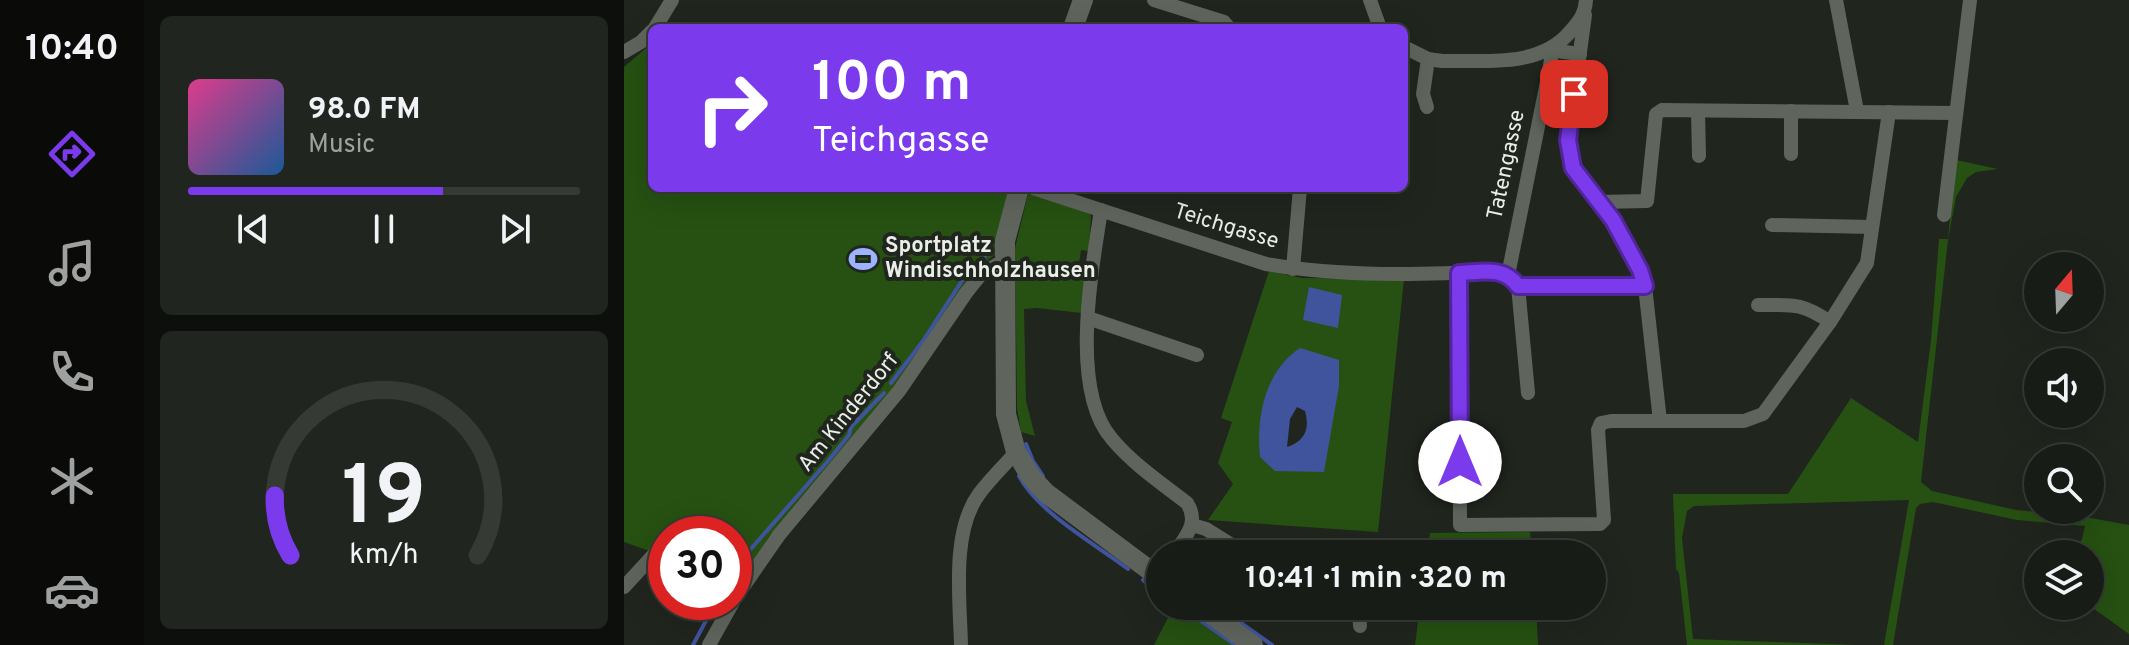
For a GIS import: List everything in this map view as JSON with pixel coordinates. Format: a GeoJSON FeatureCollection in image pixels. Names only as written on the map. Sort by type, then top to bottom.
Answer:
{"type":"FeatureCollection","features":[{"type":"Feature","properties":{"kind":"street"},"geometry":{"type":"LineString","coordinates":[[656,24],[672,0]]}},
{"type":"Feature","properties":{"kind":"street"},"geometry":{"type":"LineString","coordinates":[[1074,24],[1083,0]]}},
{"type":"Feature","properties":{"kind":"street"},"geometry":{"type":"LineString","coordinates":[[1154,0],[1226,24]]}},
{"type":"Feature","properties":{"kind":"street"},"geometry":{"type":"LineString","coordinates":[[1370,0],[1379,24]]}},
{"type":"Feature","properties":{"kind":"street"},"geometry":{"type":"LineString","coordinates":[[1836,0],[1857,111]]}},
{"type":"Feature","properties":{"kind":"street"},"geometry":{"type":"LineString","coordinates":[[1944,215],[1970,0]]}},
{"type":"Feature","properties":{"kind":"street"},"geometry":{"type":"LineString","coordinates":[[1408,49],[1428,59],[1442,61],[1523,58],[1549,50],[1564,38],[1585,8]]}},
{"type":"Feature","properties":{"kind":"street"},"geometry":{"type":"LineString","coordinates":[[1585,8],[1568,140],[1569,154],[1573,168],[1613,220],[1640,270],[1645,286],[1660,421]]}},
{"type":"Feature","properties":{"kind":"street"},"geometry":{"type":"LineString","coordinates":[[624,52],[648,34]]}},
{"type":"Feature","properties":{"kind":"street"},"geometry":{"type":"LineString","coordinates":[[1549,50],[1580,54]]}},
{"type":"Feature","properties":{"kind":"street","name":"Tatengasse"},"geometry":{"type":"LineString","coordinates":[[1528,393],[1513,281],[1551,60],[1549,50]]}},
{"type":"Feature","properties":{"kind":"street"},"geometry":{"type":"LineString","coordinates":[[1427,107],[1423,94],[1428,59]]}},
{"type":"Feature","properties":{"kind":"street"},"geometry":{"type":"LineString","coordinates":[[1698,111],[1699,156]]}},
{"type":"Feature","properties":{"kind":"street"},"geometry":{"type":"LineString","coordinates":[[1791,111],[1791,154]]}},
{"type":"Feature","properties":{"kind":"street"},"geometry":{"type":"LineString","coordinates":[[1598,202],[1647,201],[1657,112],[1956,113]]}},
{"type":"Feature","properties":{"kind":"street"},"geometry":{"type":"LineString","coordinates":[[1459,273],[1460,525],[1602,524],[1598,430],[1601,423],[1744,421],[1763,414],[1830,322],[1867,263],[1889,112]]}},
{"type":"Feature","properties":{"kind":"street"},"geometry":{"type":"LineString","coordinates":[[1018,192],[1007,228],[1004,261],[1006,414],[1016,452],[1031,477],[1046,493],[1146,566]]}},
{"type":"Feature","properties":{"kind":"street","name":"Teichgasse"},"geometry":{"type":"LineString","coordinates":[[1045,192],[1266,264],[1293,269],[1498,271],[1513,281]]}},
{"type":"Feature","properties":{"kind":"street"},"geometry":{"type":"LineString","coordinates":[[1293,269],[1300,192]]}},
{"type":"Feature","properties":{"kind":"street"},"geometry":{"type":"LineString","coordinates":[[1101,210],[1088,318],[1090,382],[1103,426],[1110,438],[1187,503],[1193,517],[1183,540]]}},
{"type":"Feature","properties":{"kind":"street"},"geometry":{"type":"LineString","coordinates":[[1772,225],[1872,227]]}},
{"type":"Feature","properties":{"kind":"street","name":"Am Kinderdorf"},"geometry":{"type":"LineString","coordinates":[[752,574],[779,535],[899,391],[982,273],[1004,261]]}},
{"type":"Feature","properties":{"kind":"street"},"geometry":{"type":"LineString","coordinates":[[1513,281],[1645,286]]}},
{"type":"Feature","properties":{"kind":"street"},"geometry":{"type":"LineString","coordinates":[[1758,305],[1800,305],[1830,322]]}},
{"type":"Feature","properties":{"kind":"street"},"geometry":{"type":"LineString","coordinates":[[1088,318],[1197,355]]}},
{"type":"Feature","properties":{"kind":"street"},"geometry":{"type":"LineString","coordinates":[[961,645],[959,594],[963,528],[978,495],[1016,452]]}},
{"type":"Feature","properties":{"kind":"street"},"geometry":{"type":"LineString","coordinates":[[1192,525],[1224,540]]}},
{"type":"Feature","properties":{"kind":"street"},"geometry":{"type":"LineString","coordinates":[[640,544],[648,547]]}},
{"type":"Feature","properties":{"kind":"street"},"geometry":{"type":"LineString","coordinates":[[624,587],[648,565]]}},
{"type":"Feature","properties":{"kind":"street","name":"Am Kinderdorf"},"geometry":{"type":"LineString","coordinates":[[709,645],[723,620]]}},
{"type":"Feature","properties":{"kind":"street"},"geometry":{"type":"LineString","coordinates":[[1219,620],[1253,645]]}},
{"type":"Feature","properties":{"kind":"street"},"geometry":{"type":"LineString","coordinates":[[1360,620],[1360,626]]}},
{"type":"Feature","properties":{"kind":"green space"},"geometry":{"type":"Polygon","coordinates":[[[648,46],[648,192],[1012,192],[996,254],[973,271],[885,399],[768,538],[752,563],[752,516],[648,516],[648,551],[624,542],[624,67],[648,46]]]}},
{"type":"Feature","properties":{"kind":"green space"},"geometry":{"type":"Polygon","coordinates":[[[1956,160],[1998,169],[1976,172],[1967,178],[1956,197],[1948,240],[1921,482],[1932,491],[2024,511],[2024,521],[1933,502],[1920,504],[1916,508],[1893,645],[1884,645],[1909,500],[1694,506],[1687,511],[1682,538],[1693,639],[1857,645],[1687,645],[1676,569],[1673,494],[1788,494],[1851,398],[1918,442],[1931,340],[1939,239],[1948,239],[1956,160]]]}},
{"type":"Feature","properties":{"kind":"green space"},"geometry":{"type":"Polygon","coordinates":[[[1028,194],[1091,215],[1089,251],[1081,250],[1077,277],[1085,278],[1082,313],[1024,309],[1026,401],[1035,436],[1021,432],[1017,408],[1015,248],[1028,194]]]}},
{"type":"Feature","properties":{"kind":"green space"},"geometry":{"type":"Polygon","coordinates":[[[1269,271],[1302,278],[1404,279],[1378,532],[1208,520],[1233,484],[1218,463],[1232,422],[1221,418],[1269,271]],[[1300,348],[1275,471],[1324,471],[1300,348]]]}},
{"type":"Feature","properties":{"kind":"green space"},"geometry":{"type":"Polygon","coordinates":[[[2104,520],[2129,525],[2129,634],[2104,616],[2104,540],[2081,540],[2085,526],[2062,524],[2104,524],[2104,520]]]}},
{"type":"Feature","properties":{"kind":"green space"},"geometry":{"type":"Polygon","coordinates":[[[1530,532],[1531,540],[1429,540],[1430,533],[1530,532]]]}},
{"type":"Feature","properties":{"kind":"green space"},"geometry":{"type":"Polygon","coordinates":[[[1167,620],[1198,620],[1234,645],[1154,645],[1167,620]]]}},
{"type":"Feature","properties":{"kind":"green space"},"geometry":{"type":"Polygon","coordinates":[[[1418,620],[1537,620],[1538,645],[1415,645],[1418,620]]]}},
{"type":"Feature","properties":{"kind":"water"},"geometry":{"type":"Polygon","coordinates":[[[1309,287],[1342,295],[1338,328],[1303,320],[1309,287]]]}},
{"type":"Feature","properties":{"kind":"water"},"geometry":{"type":"Polygon","coordinates":[[[1300,348],[1339,360],[1339,386],[1324,472],[1275,471],[1260,457],[1260,426],[1265,396],[1278,369],[1300,348]],[[1297,407],[1290,419],[1287,447],[1305,434],[1305,411],[1297,407]]]}},
{"type":"Feature","properties":{"kind":"waterway"},"geometry":{"type":"LineString","coordinates":[[891,383],[923,341],[967,273],[992,249]]}},
{"type":"Feature","properties":{"kind":"waterway"},"geometry":{"type":"LineString","coordinates":[[752,548],[828,461],[849,435],[851,427],[884,393]]}},
{"type":"Feature","properties":{"kind":"waterway"},"geometry":{"type":"LineString","coordinates":[[1026,444],[1043,476]]}},
{"type":"Feature","properties":{"kind":"waterway"},"geometry":{"type":"LineString","coordinates":[[1019,476],[1028,490],[1054,515],[1128,569]]}},
{"type":"Feature","properties":{"kind":"waterway"},"geometry":{"type":"LineString","coordinates":[[693,645],[706,620]]}},
{"type":"Feature","properties":{"kind":"waterway"},"geometry":{"type":"LineString","coordinates":[[1200,620],[1234,644]]}},
{"type":"Feature","properties":{"kind":"waterway"},"geometry":{"type":"LineString","coordinates":[[1237,620],[1272,645]]}},
{"type":"Feature","properties":{"kind":"place","name":"Sportplatz Windischholzhausen"},"geometry":{"type":"Point","coordinates":[863,259]}},
{"type":"Feature","properties":{"kind":"route"},"geometry":{"type":"LineString","coordinates":[[1460,462],[1459,273],[1498,271],[1508,275],[1518,286],[1645,286],[1640,270],[1613,220],[1573,168],[1568,140],[1574,94]]}}]}
